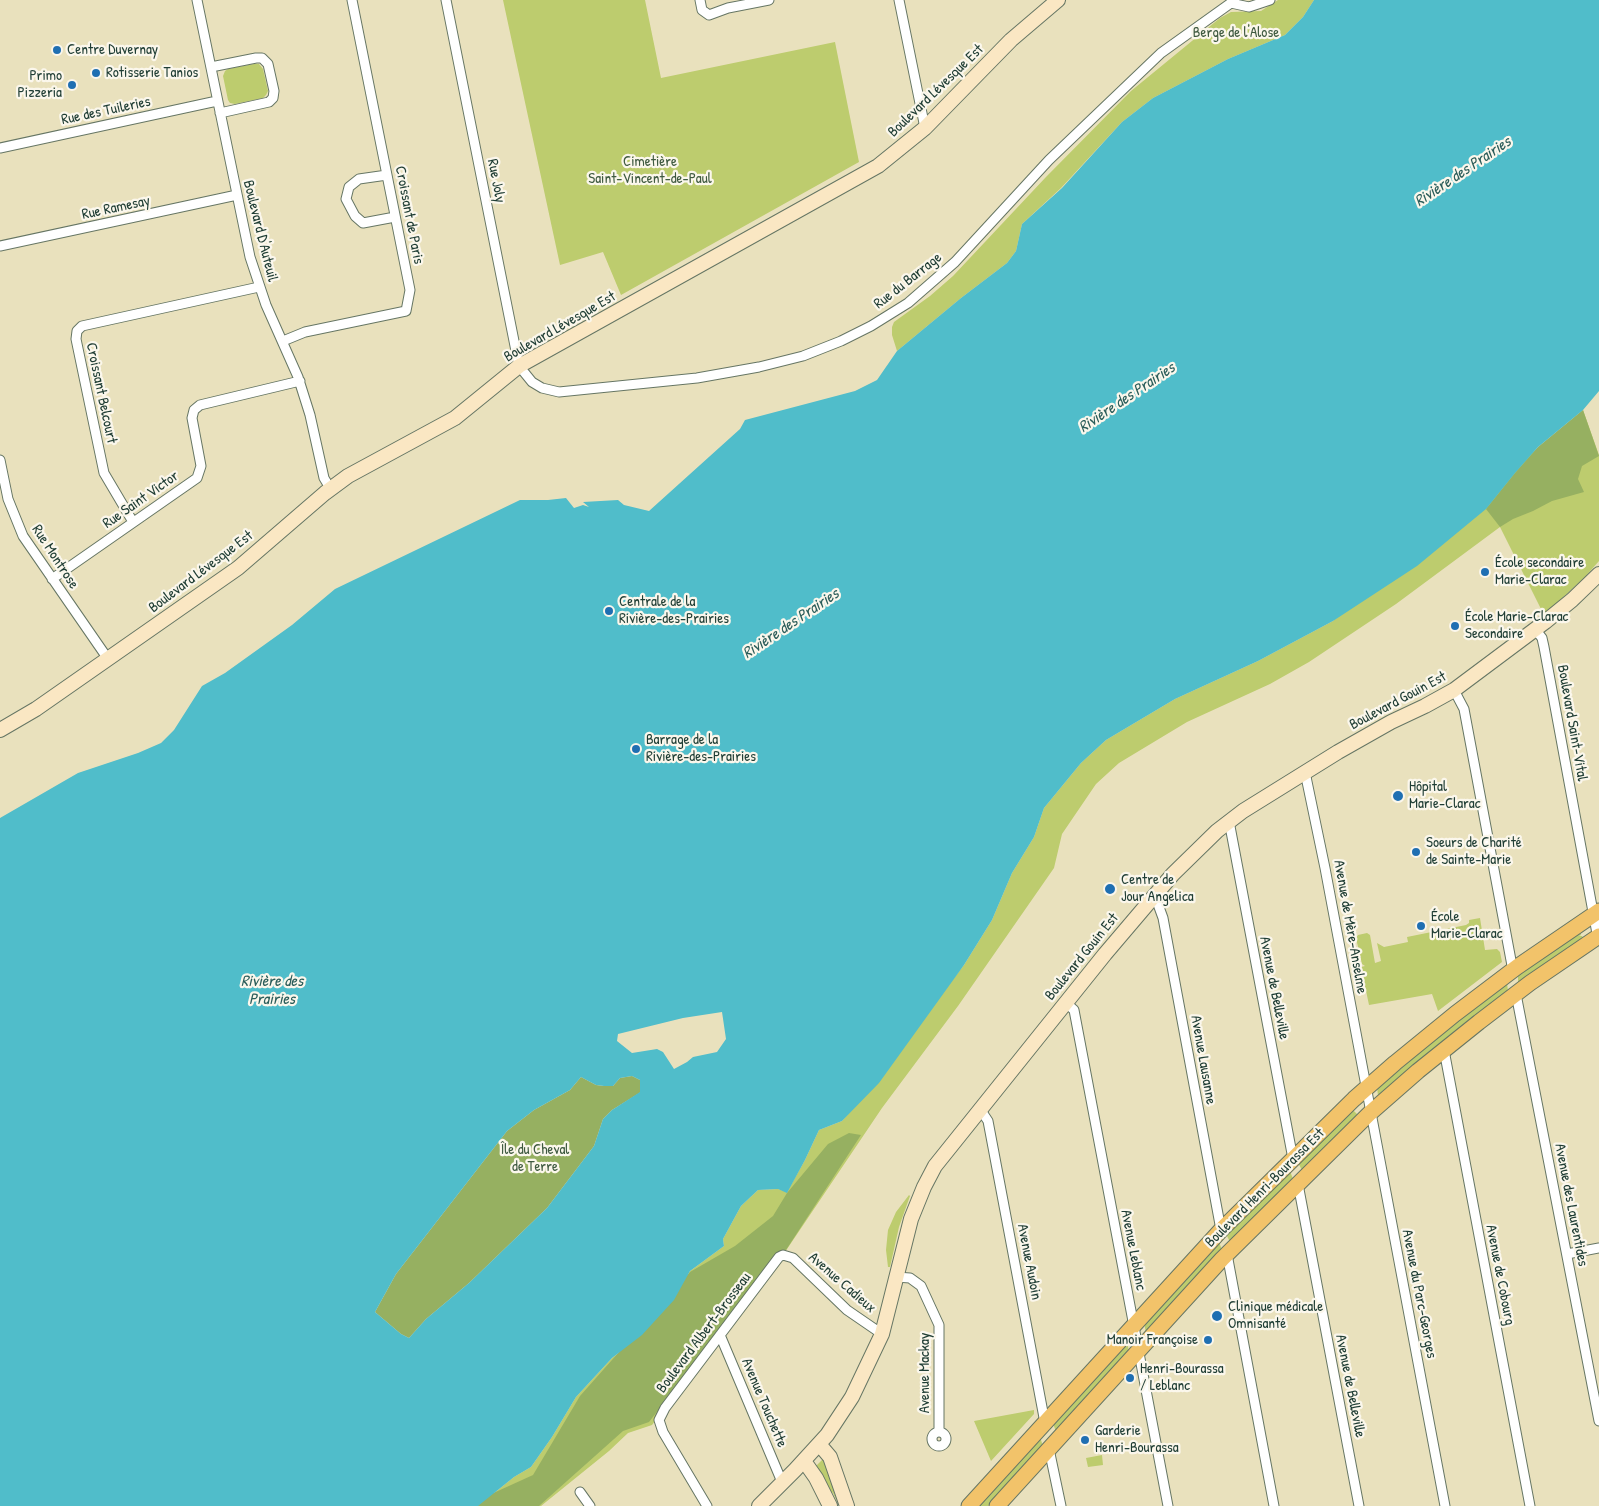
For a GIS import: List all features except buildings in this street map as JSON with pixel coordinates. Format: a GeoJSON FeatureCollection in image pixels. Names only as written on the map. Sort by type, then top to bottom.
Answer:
{"type":"FeatureCollection","features":[{"type":"Feature","properties":{"kind":"main road","name":"Boulevard Henri-Bourassa Est"},"geometry":{"type":"LineString","coordinates":[[969,1506],[1221,1230],[1366,1088],[1438,1026],[1513,970],[1596,913]]}},
{"type":"Feature","properties":{"kind":"main road","name":"Boulevard Henri-Bourassa Est"},"geometry":{"type":"LineString","coordinates":[[997,1506],[1227,1254],[1370,1113],[1444,1050],[1516,994],[1599,939]]}},
{"type":"Feature","properties":{"kind":"street","name":"Boulevard D'Auteuil"},"geometry":{"type":"LineString","coordinates":[[197,0],[250,257],[259,287],[300,381],[310,415],[324,478],[330,488]]}},
{"type":"Feature","properties":{"kind":"street","name":"Croissant de Paris"},"geometry":{"type":"LineString","coordinates":[[283,341],[305,332],[406,311],[410,290],[352,0]]}},
{"type":"Feature","properties":{"kind":"street","name":"Rue Joly"},"geometry":{"type":"LineString","coordinates":[[446,0],[519,366]]}},
{"type":"Feature","properties":{"kind":"street"},"geometry":{"type":"LineString","coordinates":[[700,0],[702,10],[709,15],[728,8],[768,0]]}},
{"type":"Feature","properties":{"kind":"street"},"geometry":{"type":"LineString","coordinates":[[899,0],[925,128]]}},
{"type":"Feature","properties":{"kind":"street","name":"Boulevard Lévesque Est"},"geometry":{"type":"LineString","coordinates":[[0,730],[36,709],[238,568],[330,488],[351,474],[455,418],[519,366],[878,166],[925,128],[1011,40],[1058,0]]}},
{"type":"Feature","properties":{"kind":"street","name":"Rue du Barrage"},"geometry":{"type":"LineString","coordinates":[[519,366],[532,382],[542,388],[559,392],[697,378],[759,367],[802,356],[841,341],[871,326],[908,303],[955,262],[1049,160],[1161,53],[1233,2],[1249,7],[1270,0]]}},
{"type":"Feature","properties":{"kind":"street"},"geometry":{"type":"LineString","coordinates":[[211,67],[262,58],[268,64],[274,92],[273,98],[268,102],[220,113]]}},
{"type":"Feature","properties":{"kind":"street","name":"Rue des Tuileries"},"geometry":{"type":"LineString","coordinates":[[0,148],[218,101]]}},
{"type":"Feature","properties":{"kind":"street"},"geometry":{"type":"LineString","coordinates":[[387,175],[359,179],[349,187],[346,199],[355,216],[363,223],[395,217]]}},
{"type":"Feature","properties":{"kind":"street","name":"Rue Ramesay"},"geometry":{"type":"LineString","coordinates":[[0,246],[237,195]]}},
{"type":"Feature","properties":{"kind":"street","name":"Croissant Belcourt"},"geometry":{"type":"LineString","coordinates":[[132,522],[104,472],[76,339],[77,331],[82,326],[259,287]]}},
{"type":"Feature","properties":{"kind":"street","name":"Rue Saint Victor"},"geometry":{"type":"LineString","coordinates":[[52,579],[197,478],[202,466],[192,418],[194,410],[200,405],[300,381]]}},
{"type":"Feature","properties":{"kind":"street","name":"Rue Montrose"},"geometry":{"type":"LineString","coordinates":[[0,460],[8,499],[23,536],[108,659]]}},
{"type":"Feature","properties":{"kind":"street","name":"Boulevard Gouin Est"},"geometry":{"type":"LineString","coordinates":[[759,1506],[819,1444],[852,1397],[882,1334],[911,1219],[935,1166],[1155,896],[1193,854],[1229,821],[1305,772],[1391,722],[1454,690],[1572,600],[1599,574]]}},
{"type":"Feature","properties":{"kind":"street","name":"Boulevard Saint-Vital"},"geometry":{"type":"LineString","coordinates":[[1535,629],[1542,638],[1544,647],[1596,913],[1599,939]]}},
{"type":"Feature","properties":{"kind":"street"},"geometry":{"type":"LineString","coordinates":[[1454,690],[1464,709],[1513,970]]}},
{"type":"Feature","properties":{"kind":"street","name":"Avenue de Mère-Anselme"},"geometry":{"type":"LineString","coordinates":[[1305,772],[1326,868],[1366,1088]]}},
{"type":"Feature","properties":{"kind":"street","name":"Avenue de Belleville"},"geometry":{"type":"LineString","coordinates":[[1229,821],[1293,1159]]}},
{"type":"Feature","properties":{"kind":"street","name":"Avenue Lausanne"},"geometry":{"type":"LineString","coordinates":[[1155,896],[1163,918],[1221,1230]]}},
{"type":"Feature","properties":{"kind":"street","name":"Avenue des Laurentides"},"geometry":{"type":"LineString","coordinates":[[1516,994],[1599,1422]]}},
{"type":"Feature","properties":{"kind":"street","name":"Avenue Leblanc"},"geometry":{"type":"LineString","coordinates":[[1066,1003],[1074,1010],[1168,1506]]}},
{"type":"Feature","properties":{"kind":"street","name":"Avenue de Cobourg"},"geometry":{"type":"LineString","coordinates":[[1444,1050],[1530,1506]]}},
{"type":"Feature","properties":{"kind":"street","name":"Avenue du Parc-Georges"},"geometry":{"type":"LineString","coordinates":[[1366,1088],[1446,1506]]}},
{"type":"Feature","properties":{"kind":"street","name":"Avenue Audoin"},"geometry":{"type":"LineString","coordinates":[[980,1109],[988,1121],[1044,1423]]}},
{"type":"Feature","properties":{"kind":"street","name":"Avenue de Belleville"},"geometry":{"type":"LineString","coordinates":[[1298,1184],[1358,1506]]}},
{"type":"Feature","properties":{"kind":"street"},"geometry":{"type":"LineString","coordinates":[[1567,1254],[1599,1248]]}},
{"type":"Feature","properties":{"kind":"street"},"geometry":{"type":"LineString","coordinates":[[1227,1254],[1274,1506]]}},
{"type":"Feature","properties":{"kind":"street","name":"Avenue Cadieux"},"geometry":{"type":"LineString","coordinates":[[783,1255],[792,1258],[847,1310],[882,1334]]}},
{"type":"Feature","properties":{"kind":"street","name":"Boulevard Albert-Brosseau"},"geometry":{"type":"LineString","coordinates":[[707,1506],[663,1432],[659,1420],[661,1414],[720,1335],[776,1261],[783,1255]]}},
{"type":"Feature","properties":{"kind":"street","name":"Avenue Mackay"},"geometry":{"type":"LineString","coordinates":[[896,1277],[910,1278],[921,1286],[939,1325],[939,1432]]}},
{"type":"Feature","properties":{"kind":"street","name":"Avenue Touchette"},"geometry":{"type":"LineString","coordinates":[[720,1335],[782,1482]]}},
{"type":"Feature","properties":{"kind":"street"},"geometry":{"type":"LineString","coordinates":[[819,1444],[831,1459],[847,1506]]}},
{"type":"Feature","properties":{"kind":"street"},"geometry":{"type":"LineString","coordinates":[[1049,1449],[1061,1506]]}},
{"type":"Feature","properties":{"kind":"street"},"geometry":{"type":"LineString","coordinates":[[804,1460],[816,1478],[830,1506]]}},
{"type":"Feature","properties":{"kind":"street"},"geometry":{"type":"LineString","coordinates":[[580,1492],[590,1506]]}},
{"type":"Feature","properties":{"kind":"green space","name":"Cimetière Saint-Vincent-de-Paul"},"geometry":{"type":"Polygon","coordinates":[[[503,0],[645,0],[661,78],[835,42],[859,162],[621,295],[603,252],[560,265],[503,0]]]}},
{"type":"Feature","properties":{"kind":"green space","name":"Berge de l'Alose"},"geometry":{"type":"Polygon","coordinates":[[[1278,0],[1314,0],[1303,17],[1285,35],[1228,59],[1153,98],[1122,122],[1061,188],[1022,224],[1016,251],[1007,263],[897,351],[892,335],[894,322],[930,296],[953,276],[1046,177],[1131,91],[1220,18],[1231,12],[1261,11],[1278,0]]]}},
{"type":"Feature","properties":{"kind":"green space"},"geometry":{"type":"Polygon","coordinates":[[[259,64],[263,69],[268,91],[266,95],[263,98],[235,104],[230,103],[223,76],[225,71],[259,64]]]}},
{"type":"Feature","properties":{"kind":"green space"},"geometry":{"type":"Polygon","coordinates":[[[1583,410],[1599,455],[1599,561],[1585,577],[1544,615],[1500,527],[1396,604],[1309,662],[1270,684],[1187,722],[1119,763],[1096,784],[1062,834],[1054,868],[958,1006],[882,1108],[783,1255],[652,1425],[628,1433],[609,1451],[541,1506],[478,1506],[514,1477],[531,1467],[576,1397],[612,1358],[642,1335],[674,1300],[690,1271],[724,1246],[723,1239],[741,1206],[758,1190],[778,1189],[787,1192],[819,1130],[842,1121],[964,965],[992,920],[1012,873],[1034,837],[1044,808],[1081,763],[1106,740],[1175,699],[1258,661],[1333,621],[1583,410]]]}},
{"type":"Feature","properties":{"kind":"green space"},"geometry":{"type":"Polygon","coordinates":[[[1583,410],[1599,456],[1582,466],[1578,479],[1584,492],[1552,501],[1500,527],[1486,509],[1538,447],[1583,410]]]}},
{"type":"Feature","properties":{"kind":"green space"},"geometry":{"type":"Polygon","coordinates":[[[1480,918],[1485,950],[1497,949],[1500,952],[1502,962],[1438,1011],[1432,994],[1369,1005],[1361,967],[1365,966],[1362,964],[1356,938],[1358,935],[1367,933],[1370,935],[1375,963],[1381,961],[1377,943],[1384,947],[1408,942],[1407,937],[1466,925],[1469,923],[1469,920],[1480,918]]]}},
{"type":"Feature","properties":{"kind":"green space"},"geometry":{"type":"Polygon","coordinates":[[[1580,932],[1581,935],[1579,936],[1582,936],[1584,939],[1518,984],[1518,974],[1580,932]]]}},
{"type":"Feature","properties":{"kind":"green space"},"geometry":{"type":"Polygon","coordinates":[[[1507,982],[1508,992],[1378,1096],[1377,1087],[1425,1046],[1507,982]]]}},
{"type":"Feature","properties":{"kind":"green space","name":"Île du Cheval de Terre"},"geometry":{"type":"Polygon","coordinates":[[[632,1076],[640,1080],[641,1092],[612,1110],[603,1119],[594,1146],[547,1208],[469,1283],[426,1319],[409,1338],[401,1334],[375,1312],[396,1274],[507,1131],[534,1110],[570,1090],[581,1077],[596,1085],[613,1086],[620,1078],[632,1076]]]}},
{"type":"Feature","properties":{"kind":"green space"},"geometry":{"type":"Polygon","coordinates":[[[1353,1110],[1358,1115],[1302,1170],[1298,1163],[1353,1110]]]}},
{"type":"Feature","properties":{"kind":"green space"},"geometry":{"type":"Polygon","coordinates":[[[849,1133],[861,1135],[786,1250],[649,1422],[623,1431],[539,1506],[477,1506],[489,1495],[533,1475],[580,1396],[690,1272],[735,1246],[773,1216],[787,1193],[828,1144],[849,1133]]]}},
{"type":"Feature","properties":{"kind":"green space"},"geometry":{"type":"Polygon","coordinates":[[[1290,1171],[1293,1179],[1230,1242],[1226,1234],[1290,1171]]]}},
{"type":"Feature","properties":{"kind":"green space"},"geometry":{"type":"Polygon","coordinates":[[[909,1195],[899,1227],[890,1267],[888,1267],[886,1250],[888,1230],[896,1212],[909,1195]]]}},
{"type":"Feature","properties":{"kind":"green space"},"geometry":{"type":"Polygon","coordinates":[[[1219,1242],[1222,1250],[1146,1333],[1144,1323],[1219,1242]]]}},
{"type":"Feature","properties":{"kind":"green space"},"geometry":{"type":"Polygon","coordinates":[[[1127,1341],[1129,1352],[1056,1432],[1053,1423],[1127,1341]]]}},
{"type":"Feature","properties":{"kind":"green space"},"geometry":{"type":"Polygon","coordinates":[[[1034,1410],[1034,1414],[991,1461],[974,1421],[1034,1410]]]}},
{"type":"Feature","properties":{"kind":"green space"},"geometry":{"type":"Polygon","coordinates":[[[1040,1437],[1043,1446],[988,1506],[978,1506],[1040,1437]]]}},
{"type":"Feature","properties":{"kind":"green space"},"geometry":{"type":"Polygon","coordinates":[[[1102,1455],[1103,1465],[1088,1467],[1086,1458],[1102,1455]]]}},
{"type":"Feature","properties":{"kind":"green space"},"geometry":{"type":"Polygon","coordinates":[[[824,1458],[835,1487],[834,1492],[838,1504],[833,1493],[827,1489],[816,1466],[824,1458]]]}},
{"type":"Feature","properties":{"kind":"water","name":"Rivière des Prairies"},"geometry":{"type":"Polygon","coordinates":[[[1314,0],[1599,0],[1599,391],[1583,410],[1538,447],[1486,509],[1417,566],[1333,621],[1258,661],[1175,699],[1106,740],[1081,763],[1044,808],[1034,837],[1012,873],[992,920],[964,965],[879,1083],[842,1121],[819,1130],[787,1193],[778,1189],[758,1190],[741,1206],[723,1239],[724,1246],[690,1271],[674,1300],[642,1335],[612,1358],[576,1397],[531,1467],[514,1477],[478,1506],[0,1506],[0,818],[78,773],[138,753],[161,743],[174,730],[202,686],[225,673],[292,625],[335,589],[520,500],[566,498],[574,508],[583,505],[589,507],[583,502],[618,500],[624,505],[649,511],[740,429],[745,420],[855,391],[877,380],[897,351],[1007,263],[1016,251],[1022,224],[1062,188],[1122,122],[1153,98],[1228,59],[1285,35],[1303,17],[1314,0]],[[722,1012],[683,1018],[618,1034],[617,1041],[632,1053],[657,1049],[663,1052],[674,1069],[693,1057],[717,1052],[726,1039],[722,1012]],[[632,1076],[620,1078],[613,1086],[596,1085],[581,1077],[570,1090],[534,1110],[507,1131],[396,1274],[375,1312],[401,1334],[409,1338],[426,1319],[469,1283],[547,1208],[594,1146],[603,1119],[612,1110],[640,1092],[640,1080],[632,1076]]]}},
{"type":"Feature","properties":{"kind":"place","name":"Centre Duvernay"},"geometry":{"type":"Point","coordinates":[57,50]}},
{"type":"Feature","properties":{"kind":"place","name":"Rotisserie Tanios"},"geometry":{"type":"Point","coordinates":[96,73]}},
{"type":"Feature","properties":{"kind":"place","name":"Primo Pizzeria"},"geometry":{"type":"Point","coordinates":[72,85]}},
{"type":"Feature","properties":{"kind":"place","name":"École secondaire Marie-Clarac"},"geometry":{"type":"Point","coordinates":[1485,572]}},
{"type":"Feature","properties":{"kind":"place","name":"Centrale de la Rivière-des-Prairies"},"geometry":{"type":"Point","coordinates":[609,611]}},
{"type":"Feature","properties":{"kind":"place","name":"École Marie-Clarac Secondaire"},"geometry":{"type":"Point","coordinates":[1455,626]}},
{"type":"Feature","properties":{"kind":"place","name":"Barrage de la Rivière-des-Prairies"},"geometry":{"type":"Point","coordinates":[636,749]}},
{"type":"Feature","properties":{"kind":"place","name":"Hôpital Marie-Clarac"},"geometry":{"type":"Point","coordinates":[1398,796]}},
{"type":"Feature","properties":{"kind":"place","name":"Soeurs de Charité de Sainte-Marie"},"geometry":{"type":"Point","coordinates":[1416,852]}},
{"type":"Feature","properties":{"kind":"place","name":"Centre de Jour Angelica"},"geometry":{"type":"Point","coordinates":[1110,889]}},
{"type":"Feature","properties":{"kind":"place","name":"École Marie-Clarac"},"geometry":{"type":"Point","coordinates":[1421,926]}},
{"type":"Feature","properties":{"kind":"place","name":"Clinique médicale Omnisanté"},"geometry":{"type":"Point","coordinates":[1217,1316]}},
{"type":"Feature","properties":{"kind":"place","name":"Manoir Françoise"},"geometry":{"type":"Point","coordinates":[1208,1340]}},
{"type":"Feature","properties":{"kind":"place","name":"Henri-Bourassa / Leblanc"},"geometry":{"type":"Point","coordinates":[1130,1378]}},
{"type":"Feature","properties":{"kind":"place","name":"Garderie Henri-Bourassa"},"geometry":{"type":"Point","coordinates":[1085,1440]}}]}
